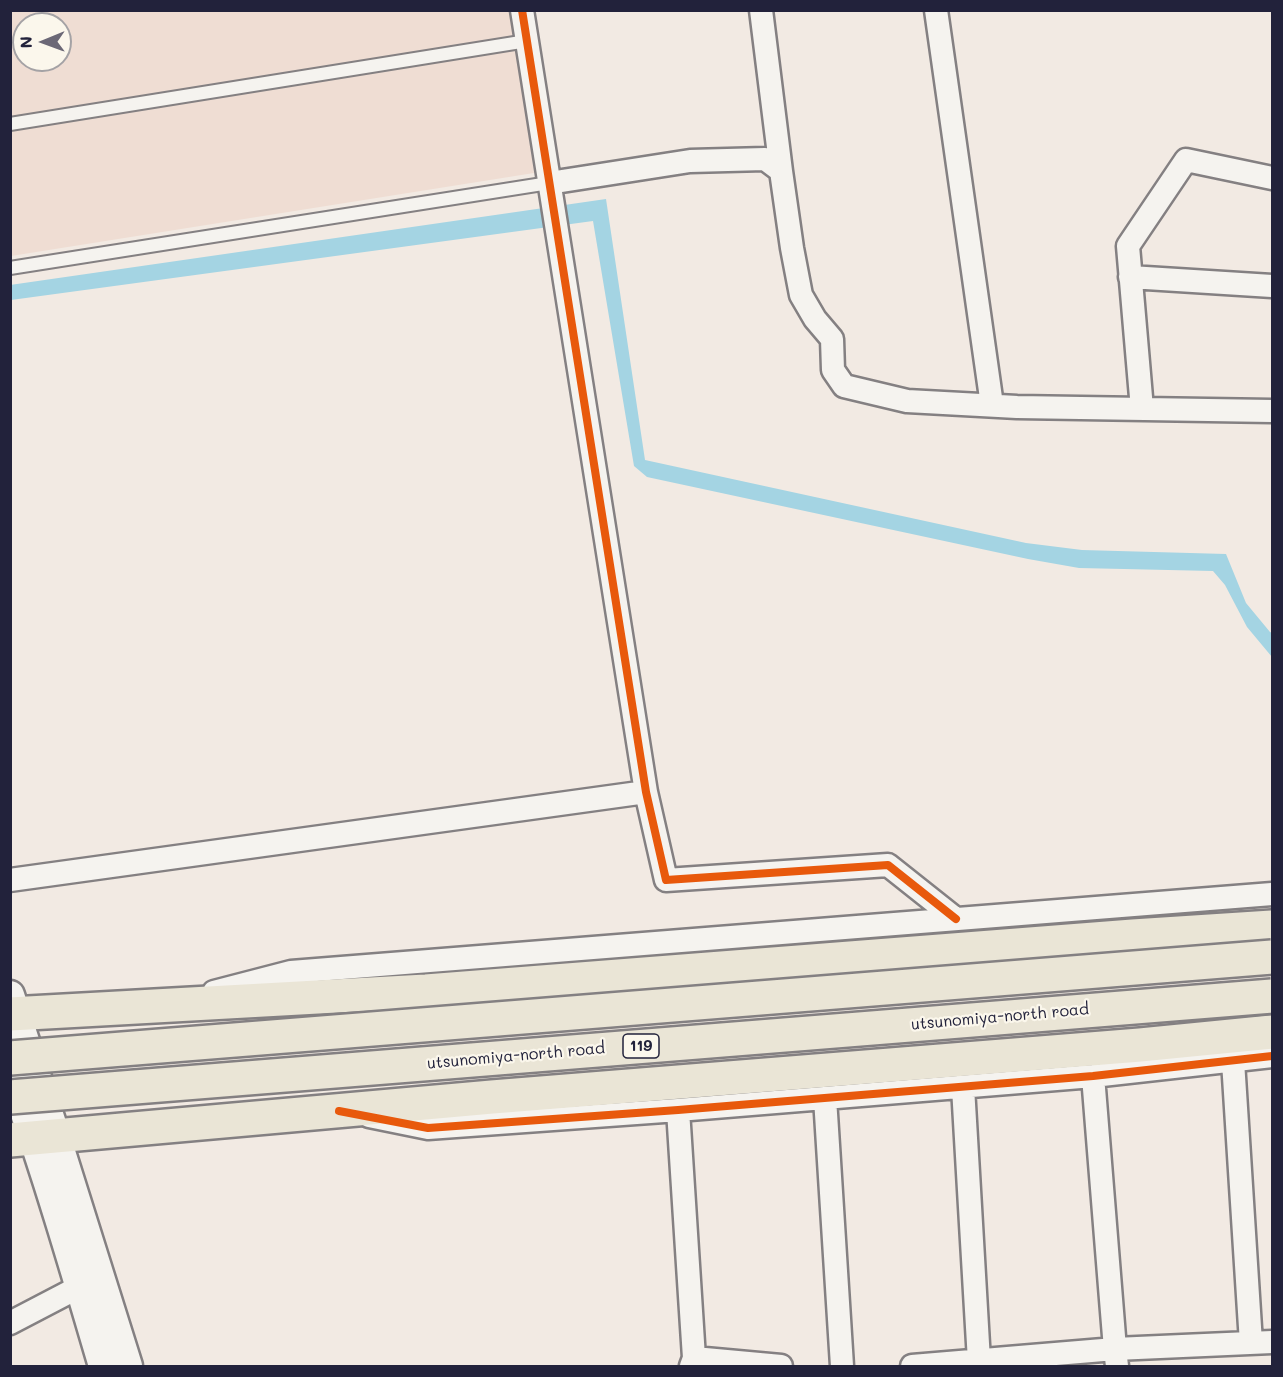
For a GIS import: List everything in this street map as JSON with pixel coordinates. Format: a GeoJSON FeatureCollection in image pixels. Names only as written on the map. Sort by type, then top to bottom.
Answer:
{"type":"FeatureCollection","features":[{"type":"Feature","properties":{"kind":"highway"},"geometry":{"type":"LineString","coordinates":[[12,1008],[166,1005],[426,991],[1272,927]]}},
{"type":"Feature","properties":{"kind":"highway"},"geometry":{"type":"LineString","coordinates":[[10,1058],[1272,957]]}},
{"type":"Feature","properties":{"kind":"highway","name":"utsunomiya-north road"},"geometry":{"type":"LineString","coordinates":[[10,1097],[1272,996]]}},
{"type":"Feature","properties":{"kind":"highway"},"geometry":{"type":"LineString","coordinates":[[34,1138],[1272,1032]]}},
{"type":"Feature","properties":{"kind":"street"},"geometry":{"type":"LineString","coordinates":[[522,10],[646,792],[666,880],[888,865],[956,919]]}},
{"type":"Feature","properties":{"kind":"street"},"geometry":{"type":"LineString","coordinates":[[760,10],[792,248],[801,294],[815,320],[832,339],[833,370],[844,386],[907,401],[1272,411]]}},
{"type":"Feature","properties":{"kind":"street"},"geometry":{"type":"LineString","coordinates":[[936,10],[992,405]]}},
{"type":"Feature","properties":{"kind":"street"},"geometry":{"type":"LineString","coordinates":[[549,183],[690,161],[765,159],[781,171]]}},
{"type":"Feature","properties":{"kind":"street"},"geometry":{"type":"LineString","coordinates":[[1142,409],[1128,246],[1186,160],[1272,178]]}},
{"type":"Feature","properties":{"kind":"street"},"geometry":{"type":"LineString","coordinates":[[1130,277],[1272,286]]}},
{"type":"Feature","properties":{"kind":"street"},"geometry":{"type":"LineString","coordinates":[[10,880],[646,792]]}},
{"type":"Feature","properties":{"kind":"street"},"geometry":{"type":"LineString","coordinates":[[166,1005],[291,972],[1272,894]]}},
{"type":"Feature","properties":{"kind":"street"},"geometry":{"type":"LineString","coordinates":[[12,1008],[34,1138],[103,1366]]}},
{"type":"Feature","properties":{"kind":"street"},"geometry":{"type":"LineString","coordinates":[[339,1111],[428,1128],[1093,1076],[1272,1056]]}},
{"type":"Feature","properties":{"kind":"street"},"geometry":{"type":"LineString","coordinates":[[912,1366],[979,1361],[1116,1358],[1262,1342],[1233,1061]]}},
{"type":"Feature","properties":{"kind":"street"},"geometry":{"type":"LineString","coordinates":[[10,1071],[34,1138],[128,1366]]}},
{"type":"Feature","properties":{"kind":"street"},"geometry":{"type":"LineString","coordinates":[[1093,1076],[1116,1358]]}},
{"type":"Feature","properties":{"kind":"street"},"geometry":{"type":"LineString","coordinates":[[963,1087],[979,1361]]}},
{"type":"Feature","properties":{"kind":"street"},"geometry":{"type":"LineString","coordinates":[[825,1098],[842,1366]]}},
{"type":"Feature","properties":{"kind":"street"},"geometry":{"type":"LineString","coordinates":[[678,1110],[693,1362],[781,1366]]}},
{"type":"Feature","properties":{"kind":"street"},"geometry":{"type":"LineString","coordinates":[[10,1323],[79,1287]]}},
{"type":"Feature","properties":{"kind":"lane"},"geometry":{"type":"LineString","coordinates":[[10,124],[527,41]]}},
{"type":"Feature","properties":{"kind":"lane"},"geometry":{"type":"LineString","coordinates":[[10,268],[549,183]]}},
{"type":"Feature","properties":{"kind":"shaded area"},"geometry":{"type":"Polygon","coordinates":[[[11,11],[512,11],[534,173],[11,256],[11,11]]]}},
{"type":"Feature","properties":{"kind":"water"},"geometry":{"type":"Polygon","coordinates":[[[606,199],[645,460],[1026,543],[1082,550],[1226,554],[1246,603],[1272,633],[1272,657],[1247,627],[1225,585],[1213,571],[1079,568],[647,477],[634,466],[593,221],[11,300],[10,285],[606,199]]]}},
{"type":"Feature","properties":{"kind":"cycle path"},"geometry":{"type":"LineString","coordinates":[[522,10],[646,792],[666,880],[888,865],[956,919]]}},
{"type":"Feature","properties":{"kind":"cycle path"},"geometry":{"type":"LineString","coordinates":[[339,1111],[428,1128],[1093,1076],[1272,1056]]}}]}
